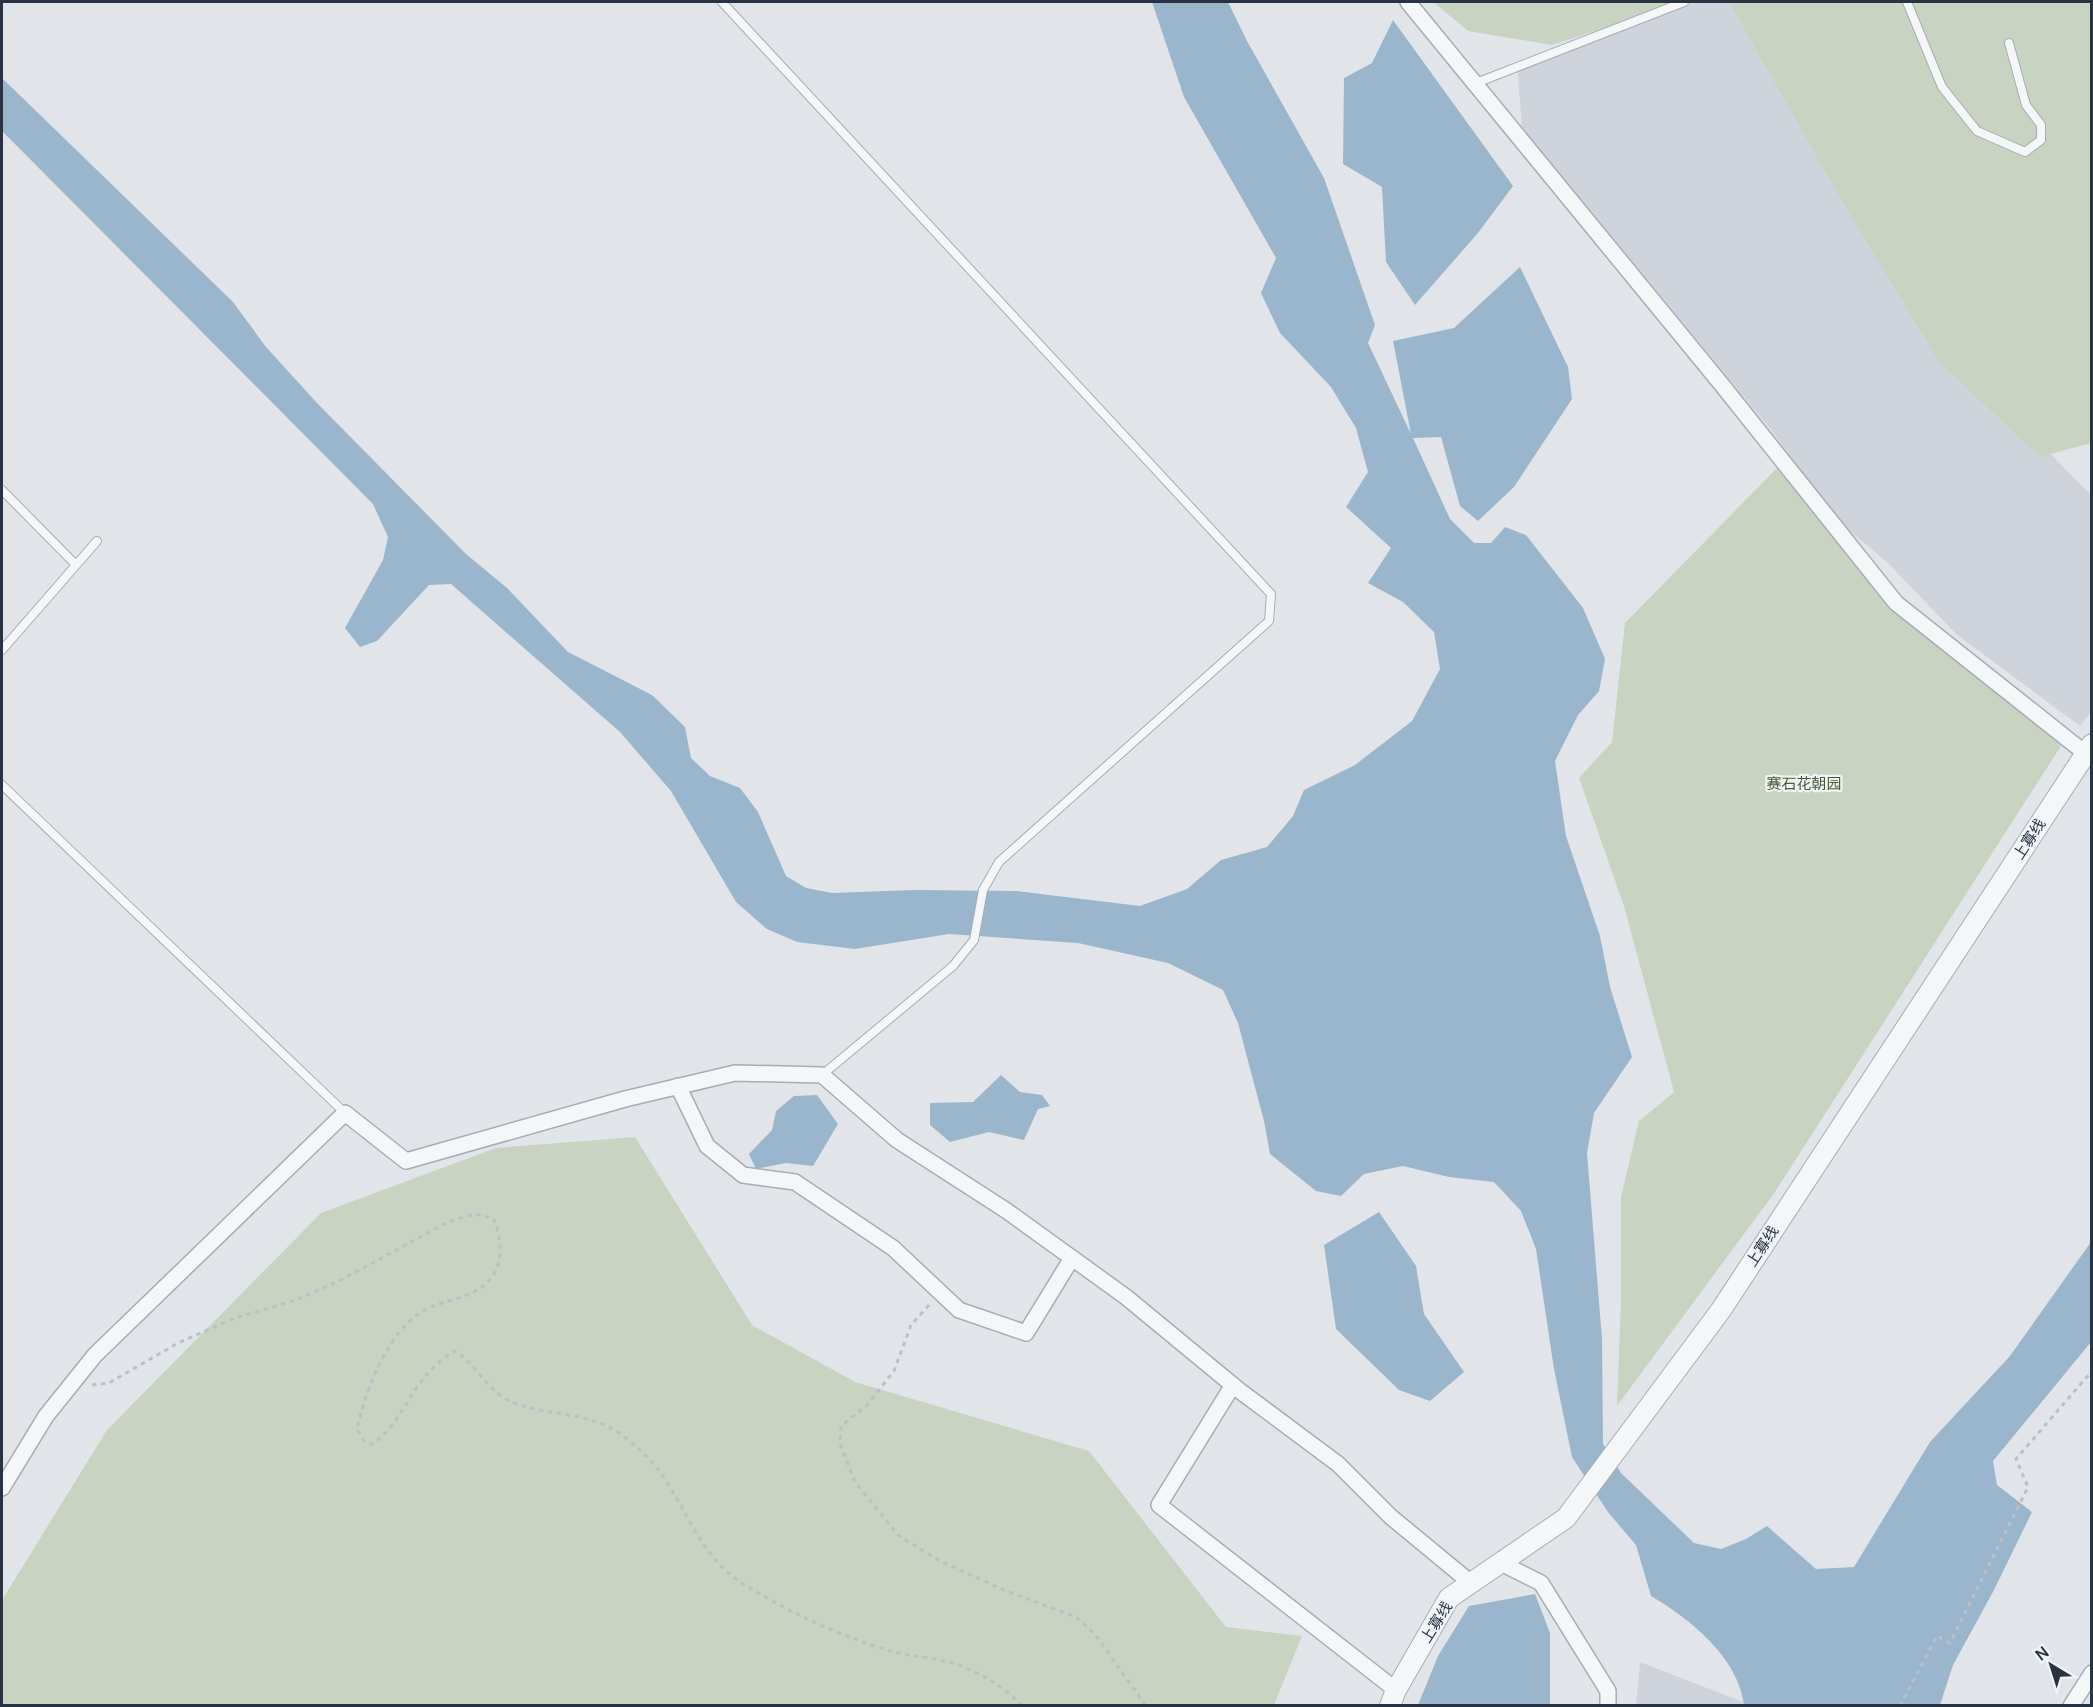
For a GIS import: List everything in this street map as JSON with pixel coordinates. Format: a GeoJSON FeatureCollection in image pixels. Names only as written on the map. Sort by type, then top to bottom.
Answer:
{"type":"FeatureCollection","features":[{"type":"Feature","properties":{"kind":"street"},"geometry":{"type":"LineString","coordinates":[[1408,2],[1896,603],[2088,748]]}},
{"type":"Feature","properties":{"kind":"street","name":"上寡线"},"geometry":{"type":"LineString","coordinates":[[1393,1697],[1449,1598],[1566,1518],[1721,1310],[2088,748]]}},
{"type":"Feature","properties":{"kind":"street"},"geometry":{"type":"LineString","coordinates":[[2,1488],[46,1416],[95,1355],[345,1113],[406,1161],[735,1072],[822,1075],[897,1140],[1007,1211],[1126,1297],[1233,1385],[1338,1464],[1391,1517],[1471,1583]]}},
{"type":"Feature","properties":{"kind":"street"},"geometry":{"type":"LineString","coordinates":[[678,1086],[707,1146],[743,1175],[795,1182],[893,1248],[959,1310],[1026,1333],[1072,1258]]}},
{"type":"Feature","properties":{"kind":"street"},"geometry":{"type":"LineString","coordinates":[[1233,1385],[1159,1505],[1393,1697]]}},
{"type":"Feature","properties":{"kind":"street"},"geometry":{"type":"LineString","coordinates":[[1501,1563],[1541,1583],[1608,1691],[1608,1706]]}},
{"type":"Feature","properties":{"kind":"street"},"geometry":{"type":"LineString","coordinates":[[2071,1706],[2091,1672]]}},
{"type":"Feature","properties":{"kind":"lane"},"geometry":{"type":"LineString","coordinates":[[722,2],[1271,594],[1269,621],[999,862],[983,890],[974,940],[953,966],[822,1075]]}},
{"type":"Feature","properties":{"kind":"lane"},"geometry":{"type":"LineString","coordinates":[[1476,83],[1684,2]]}},
{"type":"Feature","properties":{"kind":"lane"},"geometry":{"type":"LineString","coordinates":[[1907,2],[1942,87],[1977,132],[2025,152],[2041,140],[2041,125],[2026,105],[2009,43]]}},
{"type":"Feature","properties":{"kind":"lane"},"geometry":{"type":"LineString","coordinates":[[2,490],[75,564]]}},
{"type":"Feature","properties":{"kind":"lane"},"geometry":{"type":"LineString","coordinates":[[2,650],[97,541]]}},
{"type":"Feature","properties":{"kind":"lane"},"geometry":{"type":"LineString","coordinates":[[2,785],[345,1113]]}},
{"type":"Feature","properties":{"kind":"path"},"geometry":{"type":"LineString","coordinates":[[70,1387],[109,1383],[178,1343],[216,1326],[296,1300],[339,1281],[448,1222],[474,1214],[494,1218],[501,1236],[501,1259],[489,1281],[477,1290],[430,1306],[405,1324],[392,1342],[361,1410],[357,1429],[364,1441],[373,1444],[387,1433],[412,1391],[436,1362],[454,1351],[466,1358],[490,1386],[510,1402],[602,1423],[622,1435],[661,1471],[716,1561],[739,1581],[790,1612],[849,1636],[892,1652],[947,1661],[1010,1693],[1023,1706]]}},
{"type":"Feature","properties":{"kind":"path"},"geometry":{"type":"LineString","coordinates":[[940,1292],[911,1324],[894,1371],[867,1405],[841,1426],[840,1444],[855,1482],[899,1536],[940,1561],[1004,1590],[1076,1617],[1095,1634],[1146,1706]]}},
{"type":"Feature","properties":{"kind":"path"},"geometry":{"type":"LineString","coordinates":[[1900,1706],[1937,1636],[1950,1643],[2028,1487],[2016,1459],[2091,1371]]}},
{"type":"Feature","properties":{"kind":"shaded area"},"geometry":{"type":"Polygon","coordinates":[[[1692,2],[1821,2],[2039,442],[2091,495],[2092,710],[2080,726],[1956,634],[1888,563],[1837,520],[1769,427],[1522,127],[1517,65],[1692,2]]]}},
{"type":"Feature","properties":{"kind":"shaded area"},"geometry":{"type":"Polygon","coordinates":[[[1640,1662],[1743,1702],[1744,1705],[1636,1706],[1640,1662]]]}},
{"type":"Feature","properties":{"kind":"green space"},"geometry":{"type":"Polygon","coordinates":[[[1433,2],[1683,2],[1552,45],[1468,31],[1433,2]]]}},
{"type":"Feature","properties":{"kind":"green space"},"geometry":{"type":"Polygon","coordinates":[[[1729,2],[2091,2],[2091,443],[2040,457],[1939,362],[1835,189],[1729,2]]]}},
{"type":"Feature","properties":{"kind":"green space","name":"赛石花朝园"},"geometry":{"type":"Polygon","coordinates":[[[1778,467],[1896,603],[2061,746],[1775,1192],[1617,1406],[1621,1301],[1621,1197],[1639,1121],[1674,1092],[1624,906],[1579,778],[1612,742],[1625,623],[1778,467]]]}},
{"type":"Feature","properties":{"kind":"green space"},"geometry":{"type":"Polygon","coordinates":[[[635,1137],[752,1325],[855,1382],[1089,1451],[1226,1627],[1302,1636],[1274,1705],[2,1705],[2,1600],[107,1430],[321,1213],[496,1148],[635,1137]]]}},
{"type":"Feature","properties":{"kind":"water"},"geometry":{"type":"Polygon","coordinates":[[[1152,2],[1228,2],[1247,41],[1324,178],[1375,325],[1368,343],[1411,434],[1393,341],[1454,328],[1520,267],[1568,367],[1572,399],[1514,487],[1478,521],[1460,506],[1441,437],[1413,438],[1450,519],[1474,543],[1491,543],[1505,527],[1526,535],[1583,608],[1605,659],[1599,691],[1578,715],[1555,761],[1566,836],[1600,936],[1610,987],[1632,1057],[1594,1113],[1587,1153],[1602,1339],[1603,1444],[1621,1473],[1694,1543],[1721,1549],[1746,1539],[1767,1526],[1816,1569],[1854,1567],[1930,1442],[2010,1356],[2091,1242],[2091,1342],[1993,1461],[1997,1485],[2032,1512],[1994,1590],[1953,1665],[1940,1705],[1744,1705],[1740,1687],[1722,1655],[1696,1628],[1651,1596],[1636,1545],[1608,1512],[1572,1457],[1554,1369],[1536,1249],[1521,1211],[1494,1182],[1449,1177],[1403,1166],[1364,1174],[1341,1196],[1316,1191],[1270,1154],[1264,1121],[1238,1023],[1223,990],[1168,963],[1078,943],[949,934],[855,949],[797,942],[767,929],[736,902],[671,791],[620,732],[451,584],[429,585],[377,641],[360,647],[345,628],[383,560],[388,537],[373,504],[2,131],[2,78],[233,302],[266,347],[317,403],[466,554],[507,588],[568,652],[652,695],[685,727],[691,758],[710,776],[740,788],[758,812],[786,876],[806,888],[832,893],[914,890],[1016,891],[1140,906],[1187,889],[1221,860],[1267,847],[1293,816],[1304,790],[1355,765],[1412,721],[1440,669],[1434,632],[1403,602],[1368,583],[1391,548],[1346,507],[1368,472],[1356,428],[1331,387],[1280,333],[1261,293],[1276,258],[1184,97],[1152,2]]]}},
{"type":"Feature","properties":{"kind":"water"},"geometry":{"type":"Polygon","coordinates":[[[1393,20],[1513,186],[1478,233],[1415,305],[1386,262],[1382,187],[1343,164],[1344,78],[1372,63],[1393,20]]]}},
{"type":"Feature","properties":{"kind":"water"},"geometry":{"type":"Polygon","coordinates":[[[1001,1075],[1020,1092],[1042,1095],[1050,1106],[1038,1109],[1024,1140],[989,1132],[950,1142],[930,1125],[930,1103],[973,1102],[1001,1075]]]}},
{"type":"Feature","properties":{"kind":"water"},"geometry":{"type":"Polygon","coordinates":[[[817,1095],[838,1124],[813,1166],[786,1163],[756,1169],[749,1154],[772,1130],[776,1111],[794,1096],[817,1095]]]}},
{"type":"Feature","properties":{"kind":"water"},"geometry":{"type":"Polygon","coordinates":[[[1379,1212],[1416,1266],[1424,1314],[1464,1372],[1430,1401],[1399,1390],[1336,1329],[1324,1245],[1379,1212]]]}},
{"type":"Feature","properties":{"kind":"water"},"geometry":{"type":"Polygon","coordinates":[[[1535,1594],[1550,1633],[1550,1705],[1418,1705],[1438,1656],[1469,1606],[1535,1594]]]}}]}
